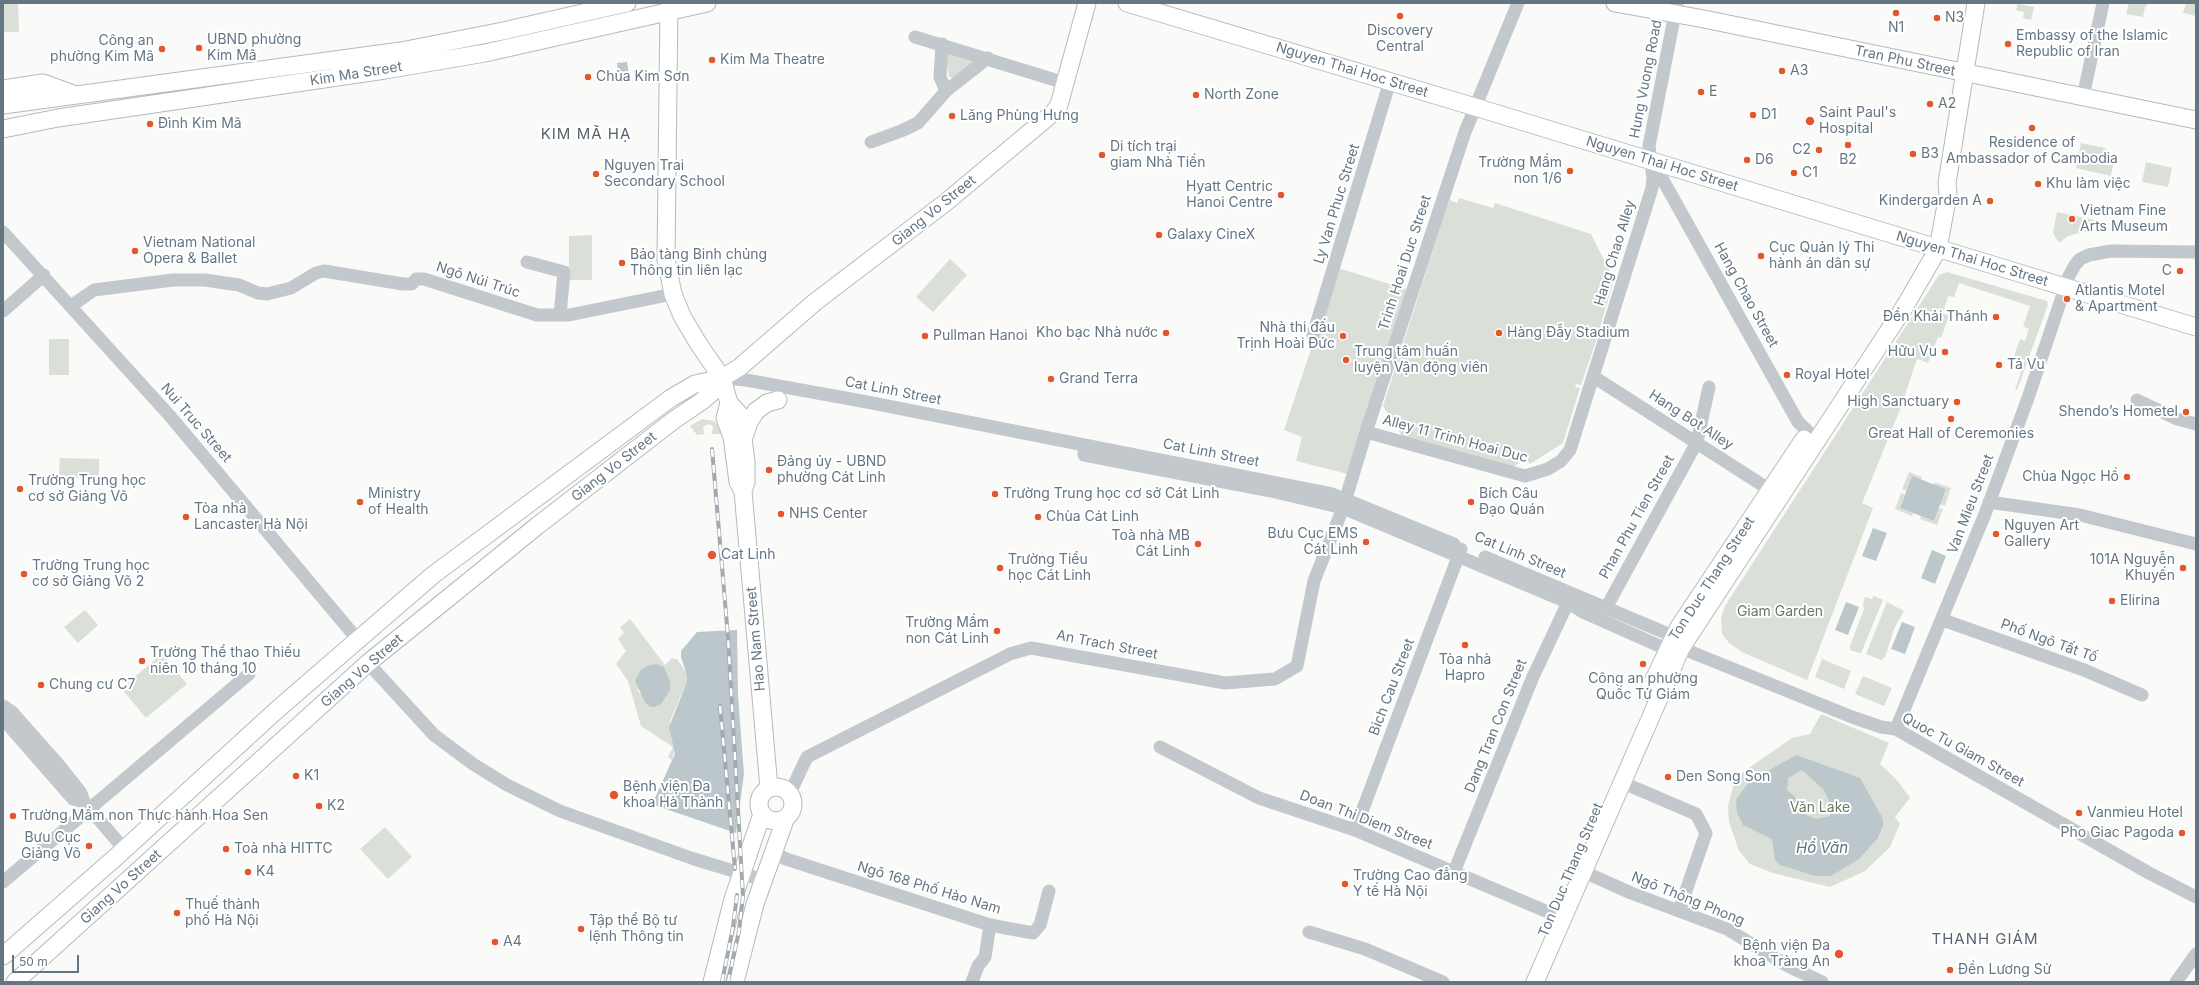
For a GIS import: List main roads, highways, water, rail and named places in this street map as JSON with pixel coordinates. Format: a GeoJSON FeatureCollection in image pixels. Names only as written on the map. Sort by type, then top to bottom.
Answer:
{"type":"FeatureCollection","features":[{"type":"Feature","properties":{"kind":"main road","name":"Kim Ma Street"},"geometry":{"type":"LineString","coordinates":[[3,105],[401,51],[481,36],[627,3]]}},
{"type":"Feature","properties":{"kind":"main road","name":"Kim Ma Street"},"geometry":{"type":"LineString","coordinates":[[3,129],[58,118],[385,70],[485,53],[669,7],[707,3]]}},
{"type":"Feature","properties":{"kind":"main road","name":"Giang Vo Street"},"geometry":{"type":"LineString","coordinates":[[3,956],[124,850],[279,708],[433,575],[671,398],[695,384],[722,378],[740,367],[815,302],[920,223],[1057,109],[1087,3]]}},
{"type":"Feature","properties":{"kind":"main road","name":"Nguyen Thai Hoc Street"},"geometry":{"type":"LineString","coordinates":[[1127,3],[1390,81],[1933,248],[2196,327]]}},
{"type":"Feature","properties":{"kind":"main road","name":"Tran Phu Street"},"geometry":{"type":"LineString","coordinates":[[1614,3],[1676,8],[1965,73],[2196,120]]}},
{"type":"Feature","properties":{"kind":"main road","name":"Ton Duc Thang Street"},"geometry":{"type":"LineString","coordinates":[[1523,982],[1582,871],[1602,813],[1621,782],[1673,644],[1813,436],[1917,267],[1933,248],[1933,233],[1940,194],[1947,183],[1976,3]]}},
{"type":"Feature","properties":{"kind":"main road"},"geometry":{"type":"LineString","coordinates":[[669,7],[664,248],[673,294],[698,343],[702,362],[700,370],[679,386],[671,398]]}},
{"type":"Feature","properties":{"kind":"main road"},"geometry":{"type":"LineString","coordinates":[[481,36],[485,53]]}},
{"type":"Feature","properties":{"kind":"main road","name":"Kim Ma Street"},"geometry":{"type":"LineString","coordinates":[[3,89],[43,83],[75,95]]}},
{"type":"Feature","properties":{"kind":"main road","name":"Hao Nam Street"},"geometry":{"type":"LineString","coordinates":[[698,343],[722,378],[729,401],[740,415],[744,438],[746,482],[743,491],[770,788]]}},
{"type":"Feature","properties":{"kind":"main road","name":"Giang Vo Street"},"geometry":{"type":"LineString","coordinates":[[15,982],[368,663],[537,526],[674,420],[702,401],[717,388],[722,378]]}},
{"type":"Feature","properties":{"kind":"main road"},"geometry":{"type":"LineString","coordinates":[[744,438],[749,422],[756,411],[766,403],[778,400]]}},
{"type":"Feature","properties":{"kind":"main road"},"geometry":{"type":"LineString","coordinates":[[702,401],[729,401]]}},
{"type":"Feature","properties":{"kind":"main road","name":"Hao Nam Street"},"geometry":{"type":"LineString","coordinates":[[729,401],[725,418],[732,437],[738,482],[743,491]]}},
{"type":"Feature","properties":{"kind":"main road","name":"Ton Duc Thang Street"},"geometry":{"type":"LineString","coordinates":[[1535,982],[1557,916],[1673,644],[1770,490],[1813,436]]}},
{"type":"Feature","properties":{"kind":"main road"},"geometry":{"type":"LineString","coordinates":[[523,508],[537,526]]}},
{"type":"Feature","properties":{"kind":"main road"},"geometry":{"type":"LineString","coordinates":[[712,982],[732,899],[752,846],[762,814],[760,801],[764,792],[770,788],[780,786],[790,793],[793,804],[792,809],[785,820],[754,904],[736,982]]}},
{"type":"Feature","properties":{"kind":"main road"},"geometry":{"type":"LineString","coordinates":[[762,814],[770,822],[785,820]]}},
{"type":"Feature","properties":{"kind":"main road"},"geometry":{"type":"LineString","coordinates":[[752,846],[774,852]]}},
{"type":"Feature","properties":{"kind":"main road"},"geometry":{"type":"LineString","coordinates":[[124,850],[141,868]]}},
{"type":"Feature","properties":{"kind":"water"},"geometry":{"type":"Polygon","coordinates":[[[627,62],[629,75],[619,76],[617,63],[627,62]]]}},
{"type":"Feature","properties":{"kind":"water"},"geometry":{"type":"Polygon","coordinates":[[[1912,476],[1946,489],[1934,521],[1900,508],[1912,476]]]}},
{"type":"Feature","properties":{"kind":"water"},"geometry":{"type":"Polygon","coordinates":[[[1873,528],[1887,533],[1876,561],[1862,556],[1873,528]]]}},
{"type":"Feature","properties":{"kind":"water"},"geometry":{"type":"Polygon","coordinates":[[[1932,550],[1946,556],[1935,584],[1921,578],[1932,550]]]}},
{"type":"Feature","properties":{"kind":"water"},"geometry":{"type":"Polygon","coordinates":[[[1846,602],[1859,607],[1848,635],[1835,630],[1846,602]]]}},
{"type":"Feature","properties":{"kind":"water"},"geometry":{"type":"Polygon","coordinates":[[[1902,622],[1915,627],[1905,654],[1891,649],[1902,622]]]}},
{"type":"Feature","properties":{"kind":"water"},"geometry":{"type":"Polygon","coordinates":[[[737,630],[738,695],[744,774],[736,833],[654,805],[653,802],[675,754],[669,727],[687,682],[681,651],[697,632],[737,630]]]}},
{"type":"Feature","properties":{"kind":"water"},"geometry":{"type":"Polygon","coordinates":[[[656,664],[664,667],[670,681],[670,690],[661,704],[654,707],[649,706],[645,702],[635,681],[641,670],[647,666],[656,664]]]}},
{"type":"Feature","properties":{"kind":"water","name":"Hồ Văn"},"geometry":{"type":"Polygon","coordinates":[[[1796,755],[1860,778],[1883,819],[1883,826],[1877,839],[1859,859],[1831,876],[1815,876],[1780,865],[1775,860],[1772,839],[1743,825],[1737,813],[1736,800],[1749,782],[1796,755]],[[1802,770],[1788,778],[1787,790],[1795,797],[1797,811],[1817,819],[1830,816],[1830,802],[1823,789],[1802,770]]]}},
{"type":"Feature","properties":{"kind":"railway"},"geometry":{"type":"LineString","coordinates":[[712,449],[728,637],[743,896],[739,931],[728,982]]}},
{"type":"Feature","properties":{"kind":"railway"},"geometry":{"type":"LineString","coordinates":[[720,706],[735,869]]}},
{"type":"Feature","properties":{"kind":"railway"},"geometry":{"type":"LineString","coordinates":[[722,982],[733,927],[737,895]]}},
{"type":"Feature","properties":{"kind":"place","name":"N1"},"geometry":{"type":"Point","coordinates":[1896,13]}},
{"type":"Feature","properties":{"kind":"place","name":"Discovery Central"},"geometry":{"type":"Point","coordinates":[1400,16]}},
{"type":"Feature","properties":{"kind":"place","name":"N3"},"geometry":{"type":"Point","coordinates":[1937,18]}},
{"type":"Feature","properties":{"kind":"place","name":"Embassy of the Islamic Republic of Iran"},"geometry":{"type":"Point","coordinates":[2008,44]}},
{"type":"Feature","properties":{"kind":"place","name":"UBND phường Kim Mã"},"geometry":{"type":"Point","coordinates":[199,48]}},
{"type":"Feature","properties":{"kind":"place","name":"Công an phường Kim Mã"},"geometry":{"type":"Point","coordinates":[162,49]}},
{"type":"Feature","properties":{"kind":"place","name":"Kim Ma Theatre"},"geometry":{"type":"Point","coordinates":[712,60]}},
{"type":"Feature","properties":{"kind":"place","name":"A3"},"geometry":{"type":"Point","coordinates":[1782,71]}},
{"type":"Feature","properties":{"kind":"place","name":"Chùa Kim Sơn"},"geometry":{"type":"Point","coordinates":[588,77]}},
{"type":"Feature","properties":{"kind":"place","name":"E"},"geometry":{"type":"Point","coordinates":[1701,92]}},
{"type":"Feature","properties":{"kind":"place","name":"North Zone"},"geometry":{"type":"Point","coordinates":[1196,95]}},
{"type":"Feature","properties":{"kind":"place","name":"A2"},"geometry":{"type":"Point","coordinates":[1930,104]}},
{"type":"Feature","properties":{"kind":"place","name":"D1"},"geometry":{"type":"Point","coordinates":[1753,115]}},
{"type":"Feature","properties":{"kind":"place","name":"Lăng Phùng Hưng"},"geometry":{"type":"Point","coordinates":[952,116]}},
{"type":"Feature","properties":{"kind":"place","name":"Saint Paul's Hospital"},"geometry":{"type":"Point","coordinates":[1810,121]}},
{"type":"Feature","properties":{"kind":"place","name":"Đình Kim Mã"},"geometry":{"type":"Point","coordinates":[150,124]}},
{"type":"Feature","properties":{"kind":"place","name":"Residence of Ambassador of Cambodia"},"geometry":{"type":"Point","coordinates":[2032,128]}},
{"type":"Feature","properties":{"kind":"place","name":"B2"},"geometry":{"type":"Point","coordinates":[1848,145]}},
{"type":"Feature","properties":{"kind":"place","name":"C2"},"geometry":{"type":"Point","coordinates":[1819,150]}},
{"type":"Feature","properties":{"kind":"place","name":"B3"},"geometry":{"type":"Point","coordinates":[1913,154]}},
{"type":"Feature","properties":{"kind":"place","name":"Di tích trại giam Nhà Tiền"},"geometry":{"type":"Point","coordinates":[1102,155]}},
{"type":"Feature","properties":{"kind":"place","name":"D6"},"geometry":{"type":"Point","coordinates":[1747,160]}},
{"type":"Feature","properties":{"kind":"place","name":"Trường Mầm non 1/6"},"geometry":{"type":"Point","coordinates":[1570,171]}},
{"type":"Feature","properties":{"kind":"place","name":"C1"},"geometry":{"type":"Point","coordinates":[1794,173]}},
{"type":"Feature","properties":{"kind":"place","name":"Nguyen Trai Secondary School"},"geometry":{"type":"Point","coordinates":[596,174]}},
{"type":"Feature","properties":{"kind":"place","name":"Khu làm việc"},"geometry":{"type":"Point","coordinates":[2038,184]}},
{"type":"Feature","properties":{"kind":"place","name":"Hyatt Centric Hanoi Centre"},"geometry":{"type":"Point","coordinates":[1281,195]}},
{"type":"Feature","properties":{"kind":"place","name":"Kindergarden A"},"geometry":{"type":"Point","coordinates":[1990,201]}},
{"type":"Feature","properties":{"kind":"place","name":"Vietnam Fine Arts Museum"},"geometry":{"type":"Point","coordinates":[2072,219]}},
{"type":"Feature","properties":{"kind":"place","name":"Galaxy CineX"},"geometry":{"type":"Point","coordinates":[1159,235]}},
{"type":"Feature","properties":{"kind":"place","name":"Vietnam National Opera & Ballet"},"geometry":{"type":"Point","coordinates":[135,251]}},
{"type":"Feature","properties":{"kind":"place","name":"Cục Quản lý Thi hành án dân sự"},"geometry":{"type":"Point","coordinates":[1761,256]}},
{"type":"Feature","properties":{"kind":"place","name":"Bảo tàng Binh chủng Thông tin liên lạc"},"geometry":{"type":"Point","coordinates":[622,263]}},
{"type":"Feature","properties":{"kind":"place","name":"C"},"geometry":{"type":"Point","coordinates":[2180,271]}},
{"type":"Feature","properties":{"kind":"place","name":"Atlantis Motel & Apartment"},"geometry":{"type":"Point","coordinates":[2067,299]}},
{"type":"Feature","properties":{"kind":"place","name":"Đền Khải Thánh"},"geometry":{"type":"Point","coordinates":[1996,317]}},
{"type":"Feature","properties":{"kind":"place","name":"Kho bạc Nhà nước"},"geometry":{"type":"Point","coordinates":[1166,333]}},
{"type":"Feature","properties":{"kind":"place","name":"Hàng Ðẫy Stadium"},"geometry":{"type":"Point","coordinates":[1499,333]}},
{"type":"Feature","properties":{"kind":"place","name":"Pullman Hanoi"},"geometry":{"type":"Point","coordinates":[925,336]}},
{"type":"Feature","properties":{"kind":"place","name":"Nhà thi đấu Trịnh Hoài Đức"},"geometry":{"type":"Point","coordinates":[1343,336]}},
{"type":"Feature","properties":{"kind":"place","name":"Hữu Vu"},"geometry":{"type":"Point","coordinates":[1945,352]}},
{"type":"Feature","properties":{"kind":"place","name":"Trung tâm huấn luyện Vận động viên"},"geometry":{"type":"Point","coordinates":[1346,360]}},
{"type":"Feature","properties":{"kind":"place","name":"Tả Vu"},"geometry":{"type":"Point","coordinates":[1999,365]}},
{"type":"Feature","properties":{"kind":"place","name":"Royal Hotel"},"geometry":{"type":"Point","coordinates":[1787,375]}},
{"type":"Feature","properties":{"kind":"place","name":"Grand Terra"},"geometry":{"type":"Point","coordinates":[1051,379]}},
{"type":"Feature","properties":{"kind":"place","name":"High Sanctuary"},"geometry":{"type":"Point","coordinates":[1957,402]}},
{"type":"Feature","properties":{"kind":"place","name":"Shendo’s Hometel"},"geometry":{"type":"Point","coordinates":[2186,412]}},
{"type":"Feature","properties":{"kind":"place","name":"Great Hall of Ceremonies"},"geometry":{"type":"Point","coordinates":[1951,419]}},
{"type":"Feature","properties":{"kind":"place","name":"Đảng ủy - UBND phường Cát Linh"},"geometry":{"type":"Point","coordinates":[769,470]}},
{"type":"Feature","properties":{"kind":"place","name":"Chùa Ngọc Hồ"},"geometry":{"type":"Point","coordinates":[2127,477]}},
{"type":"Feature","properties":{"kind":"place","name":"Trường Trung học cơ sở Giảng Võ"},"geometry":{"type":"Point","coordinates":[20,489]}},
{"type":"Feature","properties":{"kind":"place","name":"Trường Trung học cơ sở Cát Linh"},"geometry":{"type":"Point","coordinates":[995,494]}},
{"type":"Feature","properties":{"kind":"place","name":"Ministry of Health"},"geometry":{"type":"Point","coordinates":[360,502]}},
{"type":"Feature","properties":{"kind":"place","name":"Bích Câu Đạo Quán"},"geometry":{"type":"Point","coordinates":[1471,502]}},
{"type":"Feature","properties":{"kind":"place","name":"NHS Center"},"geometry":{"type":"Point","coordinates":[781,514]}},
{"type":"Feature","properties":{"kind":"place","name":"Tòa nhà Lancaster Hà Nội"},"geometry":{"type":"Point","coordinates":[186,517]}},
{"type":"Feature","properties":{"kind":"place","name":"Chùa Cát Linh"},"geometry":{"type":"Point","coordinates":[1038,517]}},
{"type":"Feature","properties":{"kind":"place","name":"Nguyen Art Gallery"},"geometry":{"type":"Point","coordinates":[1996,534]}},
{"type":"Feature","properties":{"kind":"place","name":"Bưu Cục EMS Cát Linh"},"geometry":{"type":"Point","coordinates":[1366,542]}},
{"type":"Feature","properties":{"kind":"place","name":"Toà nhà MB Cát Linh"},"geometry":{"type":"Point","coordinates":[1198,544]}},
{"type":"Feature","properties":{"kind":"place","name":"Cat Linh"},"geometry":{"type":"Point","coordinates":[712,555]}},
{"type":"Feature","properties":{"kind":"place","name":"Trường Tiểu học Cát Linh"},"geometry":{"type":"Point","coordinates":[1000,568]}},
{"type":"Feature","properties":{"kind":"place","name":"101A Nguyễn Khuyến"},"geometry":{"type":"Point","coordinates":[2183,568]}},
{"type":"Feature","properties":{"kind":"place","name":"Trường Trung học cơ sở Giảng Võ 2"},"geometry":{"type":"Point","coordinates":[24,574]}},
{"type":"Feature","properties":{"kind":"place","name":"Elirina"},"geometry":{"type":"Point","coordinates":[2112,601]}},
{"type":"Feature","properties":{"kind":"place","name":"Trường Mầm non Cát Linh"},"geometry":{"type":"Point","coordinates":[997,631]}},
{"type":"Feature","properties":{"kind":"place","name":"Tòa nhà Hapro"},"geometry":{"type":"Point","coordinates":[1465,645]}},
{"type":"Feature","properties":{"kind":"place","name":"Trường Thể thao Thiếu niên 10 tháng 10"},"geometry":{"type":"Point","coordinates":[142,661]}},
{"type":"Feature","properties":{"kind":"place","name":"Công an phường Quốc Tử Giám"},"geometry":{"type":"Point","coordinates":[1643,664]}},
{"type":"Feature","properties":{"kind":"place","name":"Chung cư C7"},"geometry":{"type":"Point","coordinates":[41,685]}},
{"type":"Feature","properties":{"kind":"place","name":"K1"},"geometry":{"type":"Point","coordinates":[296,776]}},
{"type":"Feature","properties":{"kind":"place","name":"Den Song Son"},"geometry":{"type":"Point","coordinates":[1668,777]}},
{"type":"Feature","properties":{"kind":"place","name":"Bệnh viện Đa khoa Hà Thành"},"geometry":{"type":"Point","coordinates":[614,795]}},
{"type":"Feature","properties":{"kind":"place","name":"K2"},"geometry":{"type":"Point","coordinates":[319,806]}},
{"type":"Feature","properties":{"kind":"place","name":"Vanmieu Hotel"},"geometry":{"type":"Point","coordinates":[2079,813]}},
{"type":"Feature","properties":{"kind":"place","name":"Trường Mầm non Thực hành Hoa Sen"},"geometry":{"type":"Point","coordinates":[13,816]}},
{"type":"Feature","properties":{"kind":"place","name":"Pho Giac Pagoda"},"geometry":{"type":"Point","coordinates":[2182,833]}},
{"type":"Feature","properties":{"kind":"place","name":"Bưu Cục Giảng Võ"},"geometry":{"type":"Point","coordinates":[89,846]}},
{"type":"Feature","properties":{"kind":"place","name":"Toà nhà HITTC"},"geometry":{"type":"Point","coordinates":[226,849]}},
{"type":"Feature","properties":{"kind":"place","name":"K4"},"geometry":{"type":"Point","coordinates":[248,872]}},
{"type":"Feature","properties":{"kind":"place","name":"Trường Cao đẳng Y tế Hà Nội"},"geometry":{"type":"Point","coordinates":[1345,884]}},
{"type":"Feature","properties":{"kind":"place","name":"Thuế thành phố Hà Nội"},"geometry":{"type":"Point","coordinates":[177,913]}},
{"type":"Feature","properties":{"kind":"place","name":"Tập thể Bộ tư lệnh Thông tin"},"geometry":{"type":"Point","coordinates":[581,929]}},
{"type":"Feature","properties":{"kind":"place","name":"A4"},"geometry":{"type":"Point","coordinates":[495,942]}},
{"type":"Feature","properties":{"kind":"place","name":"Bệnh viện Đa khoa Tràng An"},"geometry":{"type":"Point","coordinates":[1839,954]}},
{"type":"Feature","properties":{"kind":"place","name":"Đền Lương Sử"},"geometry":{"type":"Point","coordinates":[1950,970]}},
{"type":"Feature","properties":{"kind":"district","name":"KIM MÃ HẠ"},"geometry":{"type":"Point","coordinates":[586,134]}},
{"type":"Feature","properties":{"kind":"district","name":"THANH GIÁM"},"geometry":{"type":"Point","coordinates":[1985,939]}},
{"type":"Feature","properties":{"kind":"park label","name":"Giam Garden"},"geometry":{"type":"Point","coordinates":[1780,612]}},
{"type":"Feature","properties":{"kind":"park label","name":"Văn Lake"},"geometry":{"type":"Point","coordinates":[1820,808]}}]}
